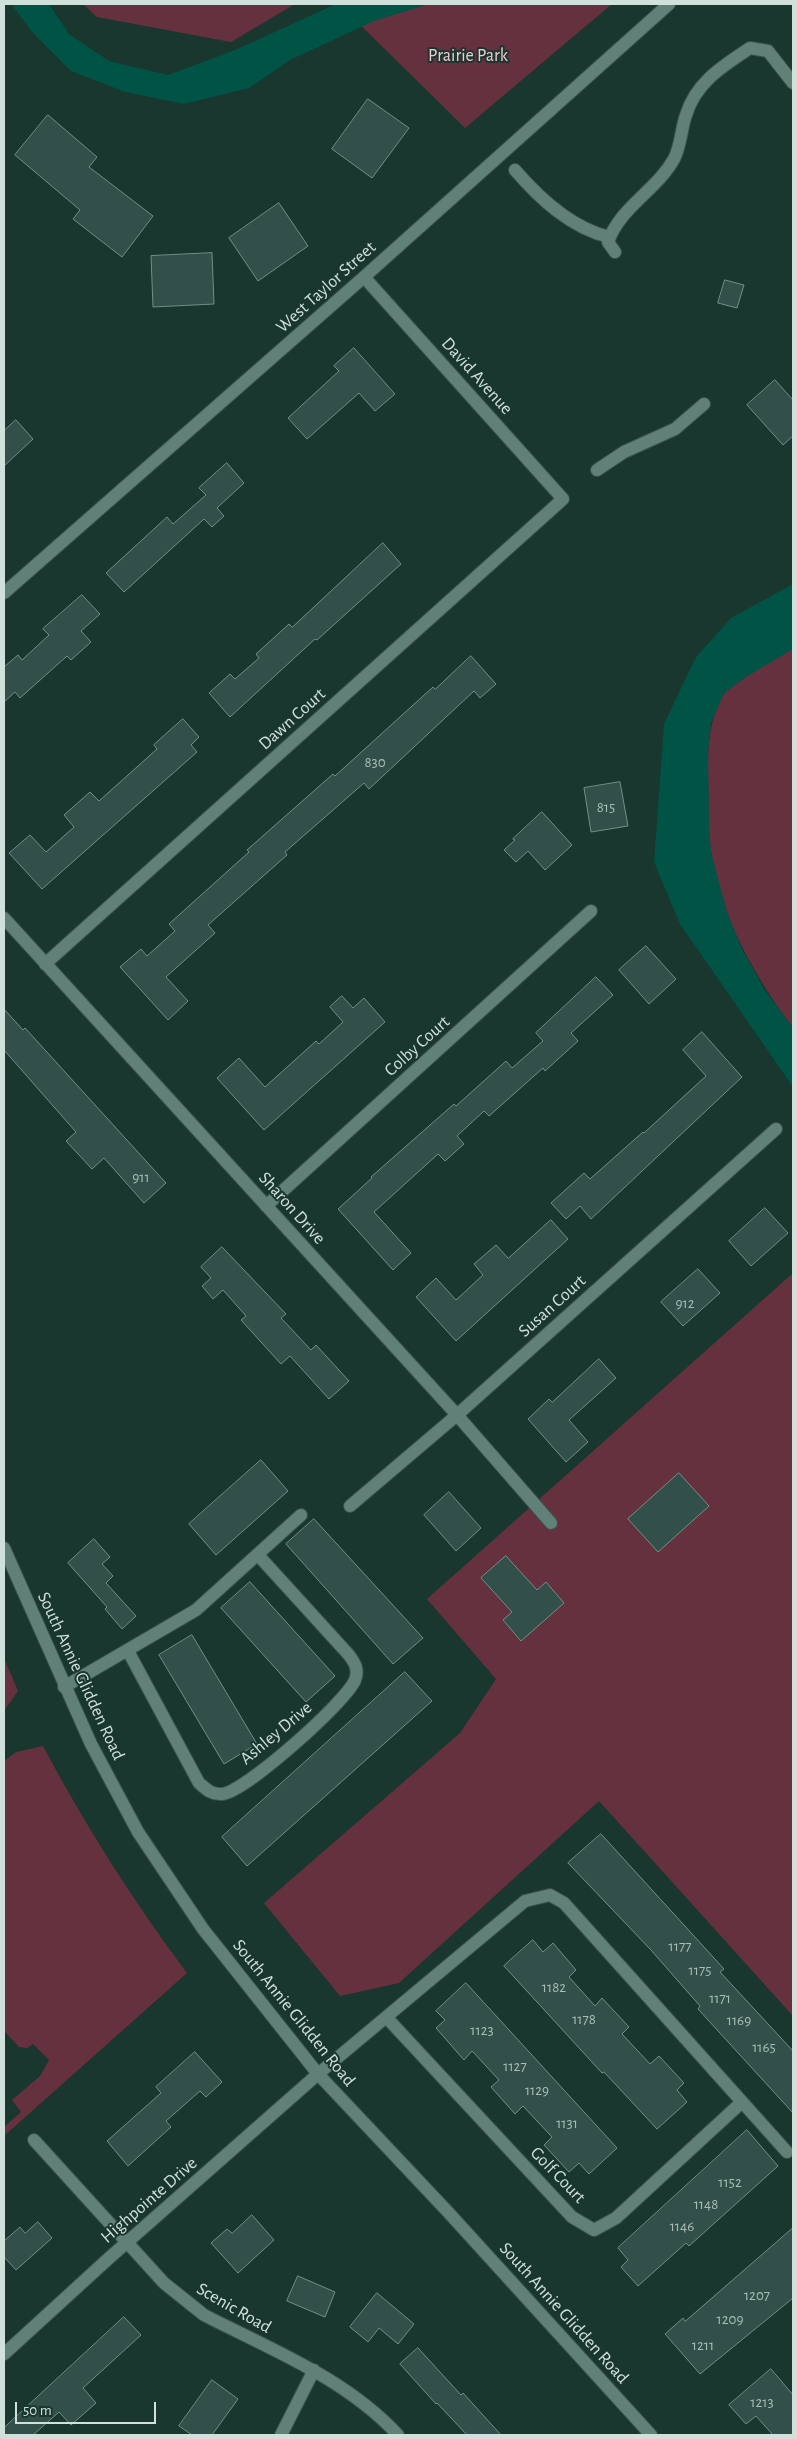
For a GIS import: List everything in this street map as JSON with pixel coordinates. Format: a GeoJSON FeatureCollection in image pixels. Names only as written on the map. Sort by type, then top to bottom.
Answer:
{"type":"FeatureCollection","features":[{"type":"Feature","properties":{"kind":"street","name":"West Taylor Street"},"geometry":{"type":"LineString","coordinates":[[4,593],[364,277],[669,4]]}},
{"type":"Feature","properties":{"kind":"street"},"geometry":{"type":"LineString","coordinates":[[615,252],[608,242],[609,237],[619,220],[661,177],[674,159],[686,114],[693,97],[706,80],[750,48],[768,51],[793,83]]}},
{"type":"Feature","properties":{"kind":"street"},"geometry":{"type":"LineString","coordinates":[[515,170],[554,210],[597,234],[609,237]]}},
{"type":"Feature","properties":{"kind":"street","name":"David Avenue"},"geometry":{"type":"LineString","coordinates":[[364,277],[563,499]]}},
{"type":"Feature","properties":{"kind":"street"},"geometry":{"type":"LineString","coordinates":[[597,470],[624,452],[675,429],[704,404]]}},
{"type":"Feature","properties":{"kind":"street","name":"Dawn Court"},"geometry":{"type":"LineString","coordinates":[[45,964],[563,499]]}},
{"type":"Feature","properties":{"kind":"street","name":"Colby Court"},"geometry":{"type":"LineString","coordinates":[[266,1206],[591,911]]}},
{"type":"Feature","properties":{"kind":"street","name":"Sharon Drive"},"geometry":{"type":"LineString","coordinates":[[4,918],[457,1415],[551,1523]]}},
{"type":"Feature","properties":{"kind":"street","name":"Susan Court"},"geometry":{"type":"LineString","coordinates":[[350,1506],[457,1415],[776,1129]]}},
{"type":"Feature","properties":{"kind":"street"},"geometry":{"type":"LineString","coordinates":[[64,1687],[196,1610],[302,1515]]}},
{"type":"Feature","properties":{"kind":"street","name":"South Annie Glidden Road"},"geometry":{"type":"LineString","coordinates":[[4,1548],[64,1687],[91,1744],[138,1832],[203,1929],[318,2074],[448,2212],[651,2435]]}},
{"type":"Feature","properties":{"kind":"street","name":"Ashley Drive"},"geometry":{"type":"LineString","coordinates":[[128,1651],[199,1783],[212,1793],[222,1794],[236,1789],[278,1758],[341,1700],[356,1679],[357,1672],[355,1663],[349,1655],[258,1555]]}},
{"type":"Feature","properties":{"kind":"street"},"geometry":{"type":"LineString","coordinates":[[318,2074],[525,1901],[550,1895],[564,1904],[787,2152]]}},
{"type":"Feature","properties":{"kind":"street","name":"Golf Court"},"geometry":{"type":"LineString","coordinates":[[387,2018],[572,2217],[594,2230],[616,2218],[742,2102]]}},
{"type":"Feature","properties":{"kind":"street","name":"Highpointe Drive"},"geometry":{"type":"LineString","coordinates":[[4,2354],[318,2074]]}},
{"type":"Feature","properties":{"kind":"street","name":"Scenic Road"},"geometry":{"type":"LineString","coordinates":[[34,2140],[164,2283],[204,2315],[314,2370],[372,2410],[398,2435]]}},
{"type":"Feature","properties":{"kind":"street"},"geometry":{"type":"LineString","coordinates":[[281,2435],[314,2370]]}},
{"type":"Feature","properties":{"kind":"green space"},"geometry":{"type":"Polygon","coordinates":[[[83,4],[295,4],[231,42],[97,17],[83,4]]]}},
{"type":"Feature","properties":{"kind":"green space","name":"Prairie Park"},"geometry":{"type":"Polygon","coordinates":[[[339,4],[612,4],[465,128],[339,4]]]}},
{"type":"Feature","properties":{"kind":"green space"},"geometry":{"type":"Polygon","coordinates":[[[793,649],[793,1028],[765,987],[741,945],[723,899],[716,876],[710,843],[708,771],[711,726],[724,694],[745,676],[793,649]]]}},
{"type":"Feature","properties":{"kind":"green space"},"geometry":{"type":"Polygon","coordinates":[[[793,1273],[793,2016],[599,1801],[399,1983],[340,1996],[264,1903],[460,1733],[496,1679],[427,1599],[793,1273]]]}},
{"type":"Feature","properties":{"kind":"green space"},"geometry":{"type":"Polygon","coordinates":[[[4,1658],[18,1691],[4,1711],[4,1658]]]}},
{"type":"Feature","properties":{"kind":"green space"},"geometry":{"type":"Polygon","coordinates":[[[43,1746],[110,1862],[187,1973],[4,2136],[4,2127],[21,2112],[12,2100],[40,2076],[49,2060],[33,2044],[27,2048],[19,2047],[4,2031],[4,1761],[16,1752],[43,1746]]]}},
{"type":"Feature","properties":{"kind":"shaded area"},"geometry":{"type":"Polygon","coordinates":[[[11,4],[49,4],[69,34],[109,61],[168,75],[235,50],[336,4],[429,4],[374,21],[290,60],[249,88],[184,104],[125,92],[71,71],[34,34],[11,4]]]}},
{"type":"Feature","properties":{"kind":"shaded area"},"geometry":{"type":"Polygon","coordinates":[[[793,584],[793,649],[746,677],[724,693],[711,723],[708,750],[711,852],[727,912],[742,949],[765,990],[793,1028],[793,1087],[680,924],[654,862],[664,724],[693,663],[731,618],[793,584]]]}},
{"type":"Feature","properties":{"kind":"building"},"geometry":{"type":"Polygon","coordinates":[[[368,99],[409,128],[372,178],[332,149],[368,99]]]}},
{"type":"Feature","properties":{"kind":"building"},"geometry":{"type":"Polygon","coordinates":[[[48,115],[97,157],[89,167],[153,216],[122,257],[73,219],[80,210],[15,155],[48,115]]]}},
{"type":"Feature","properties":{"kind":"building"},"geometry":{"type":"Polygon","coordinates":[[[279,203],[308,246],[258,281],[229,238],[279,203]]]}},
{"type":"Feature","properties":{"kind":"building"},"geometry":{"type":"Polygon","coordinates":[[[212,253],[214,304],[153,307],[151,256],[212,253]]]}},
{"type":"Feature","properties":{"kind":"building"},"geometry":{"type":"Polygon","coordinates":[[[725,280],[744,285],[737,308],[718,303],[725,280]]]}},
{"type":"Feature","properties":{"kind":"building"},"geometry":{"type":"Polygon","coordinates":[[[354,348],[395,394],[375,411],[359,393],[307,439],[288,418],[339,371],[334,366],[354,348]]]}},
{"type":"Feature","properties":{"kind":"building"},"geometry":{"type":"Polygon","coordinates":[[[775,380],[793,400],[793,436],[783,445],[747,405],[775,380]]]}},
{"type":"Feature","properties":{"kind":"building"},"geometry":{"type":"Polygon","coordinates":[[[16,420],[33,439],[4,466],[4,431],[16,420]]]}},
{"type":"Feature","properties":{"kind":"building"},"geometry":{"type":"Polygon","coordinates":[[[227,463],[244,483],[217,508],[224,516],[212,527],[204,519],[124,592],[106,573],[167,517],[173,524],[206,495],[199,488],[227,463]]]}},
{"type":"Feature","properties":{"kind":"building"},"geometry":{"type":"Polygon","coordinates":[[[383,543],[401,564],[230,717],[209,693],[230,674],[235,679],[259,658],[256,654],[289,624],[292,627],[383,543]]]}},
{"type":"Feature","properties":{"kind":"building"},"geometry":{"type":"Polygon","coordinates":[[[82,595],[100,614],[81,631],[91,642],[71,660],[67,656],[20,698],[15,692],[4,702],[4,667],[18,655],[22,660],[49,635],[43,629],[82,595]]]}},
{"type":"Feature","properties":{"kind":"building"},"geometry":{"type":"Polygon","coordinates":[[[471,656],[496,684],[480,698],[474,691],[369,789],[364,783],[285,852],[287,855],[208,925],[215,933],[166,977],[188,1001],[168,1020],[120,967],[141,949],[147,956],[175,931],[169,924],[249,852],[247,850],[333,774],[335,776],[433,687],[435,689],[471,656]]]}},
{"type":"Feature","properties":{"kind":"building"},"geometry":{"type":"Polygon","coordinates":[[[183,719],[199,737],[191,745],[197,752],[42,889],[9,853],[30,835],[46,852],[74,827],[64,815],[90,792],[99,801],[157,749],[154,745],[183,719]]]}},
{"type":"Feature","properties":{"kind":"building"},"geometry":{"type":"Polygon","coordinates":[[[620,782],[628,826],[591,832],[584,788],[620,782]]]}},
{"type":"Feature","properties":{"kind":"building"},"geometry":{"type":"Polygon","coordinates":[[[542,812],[572,845],[545,870],[528,851],[516,862],[504,850],[542,812]]]}},
{"type":"Feature","properties":{"kind":"building"},"geometry":{"type":"Polygon","coordinates":[[[646,946],[676,979],[649,1004],[619,970],[646,946]]]}},
{"type":"Feature","properties":{"kind":"building"},"geometry":{"type":"Polygon","coordinates":[[[596,977],[613,995],[571,1033],[578,1041],[545,1071],[543,1068],[489,1116],[484,1111],[457,1136],[464,1144],[445,1161],[438,1154],[374,1212],[411,1253],[393,1270],[338,1209],[371,1177],[454,1104],[456,1106],[506,1061],[512,1068],[543,1041],[536,1033],[596,977]]]}},
{"type":"Feature","properties":{"kind":"building"},"geometry":{"type":"Polygon","coordinates":[[[342,996],[353,1008],[364,998],[385,1022],[264,1130],[217,1078],[239,1058],[265,1087],[316,1041],[319,1044],[343,1022],[330,1007],[342,996]]]}},
{"type":"Feature","properties":{"kind":"building"},"geometry":{"type":"Polygon","coordinates":[[[4,1009],[23,1030],[25,1028],[166,1183],[144,1203],[104,1158],[92,1169],[66,1141],[76,1132],[4,1050],[4,1009]]]}},
{"type":"Feature","properties":{"kind":"building"},"geometry":{"type":"Polygon","coordinates":[[[702,1032],[742,1077],[591,1219],[580,1206],[566,1219],[551,1203],[584,1173],[590,1179],[706,1076],[683,1050],[702,1032]]]}},
{"type":"Feature","properties":{"kind":"building"},"geometry":{"type":"Polygon","coordinates":[[[765,1208],[788,1233],[751,1266],[729,1241],[765,1208]]]}},
{"type":"Feature","properties":{"kind":"building"},"geometry":{"type":"Polygon","coordinates":[[[551,1220],[568,1239],[456,1341],[416,1297],[436,1278],[456,1300],[483,1275],[474,1264],[496,1245],[508,1258],[551,1220]]]}},
{"type":"Feature","properties":{"kind":"building"},"geometry":{"type":"Polygon","coordinates":[[[222,1247],[286,1314],[281,1318],[311,1350],[316,1345],[349,1381],[329,1399],[290,1356],[281,1364],[241,1320],[246,1316],[223,1290],[213,1299],[202,1286],[211,1278],[201,1267],[222,1247]]]}},
{"type":"Feature","properties":{"kind":"building"},"geometry":{"type":"Polygon","coordinates":[[[698,1269],[720,1293],[683,1326],[661,1302],[698,1269]]]}},
{"type":"Feature","properties":{"kind":"building"},"geometry":{"type":"Polygon","coordinates":[[[599,1359],[616,1378],[569,1420],[588,1442],[566,1462],[528,1419],[549,1399],[552,1402],[599,1359]]]}},
{"type":"Feature","properties":{"kind":"building"},"geometry":{"type":"Polygon","coordinates":[[[261,1460],[288,1491],[216,1555],[189,1524],[261,1460]]]}},
{"type":"Feature","properties":{"kind":"building"},"geometry":{"type":"Polygon","coordinates":[[[679,1473],[709,1506],[658,1552],[628,1519],[679,1473]]]}},
{"type":"Feature","properties":{"kind":"building"},"geometry":{"type":"Polygon","coordinates":[[[449,1492],[481,1528],[456,1551],[424,1515],[449,1492]]]}},
{"type":"Feature","properties":{"kind":"building"},"geometry":{"type":"Polygon","coordinates":[[[314,1519],[423,1638],[393,1664],[286,1544],[314,1519]]]}},
{"type":"Feature","properties":{"kind":"building"},"geometry":{"type":"Polygon","coordinates":[[[94,1539],[110,1557],[102,1564],[113,1576],[106,1583],[136,1616],[122,1629],[105,1609],[107,1607],[68,1563],[94,1539]]]}},
{"type":"Feature","properties":{"kind":"building"},"geometry":{"type":"Polygon","coordinates":[[[506,1556],[537,1590],[546,1582],[564,1603],[521,1641],[503,1620],[512,1612],[481,1578],[506,1556]]]}},
{"type":"Feature","properties":{"kind":"building"},"geometry":{"type":"Polygon","coordinates":[[[250,1582],[335,1676],[306,1702],[221,1608],[250,1582]]]}},
{"type":"Feature","properties":{"kind":"building"},"geometry":{"type":"Polygon","coordinates":[[[192,1635],[257,1744],[224,1764],[159,1655],[192,1635]]]}},
{"type":"Feature","properties":{"kind":"building"},"geometry":{"type":"Polygon","coordinates":[[[405,1672],[432,1701],[247,1866],[222,1837],[405,1672]]]}},
{"type":"Feature","properties":{"kind":"building"},"geometry":{"type":"Polygon","coordinates":[[[601,1834],[724,1969],[720,1972],[793,2051],[793,2113],[698,2009],[700,2006],[650,1949],[568,1863],[601,1834]]]}},
{"type":"Feature","properties":{"kind":"building"},"geometry":{"type":"Polygon","coordinates":[[[533,1940],[543,1952],[553,1943],[576,1970],[569,1977],[595,2006],[602,1998],[629,2027],[622,2034],[650,2064],[659,2056],[684,2083],[677,2090],[687,2102],[657,2129],[604,2072],[602,2073],[504,1966],[533,1940]]]}},
{"type":"Feature","properties":{"kind":"building"},"geometry":{"type":"Polygon","coordinates":[[[466,1983],[617,2148],[589,2174],[579,2163],[569,2172],[544,2145],[552,2137],[523,2106],[515,2114],[491,2087],[499,2080],[472,2051],[464,2060],[436,2028],[445,2020],[436,2011],[466,1983]]]}},
{"type":"Feature","properties":{"kind":"building"},"geometry":{"type":"Polygon","coordinates":[[[195,2052],[222,2082],[206,2097],[200,2091],[166,2121],[171,2127],[128,2166],[107,2141],[161,2093],[156,2087],[195,2052]]]}},
{"type":"Feature","properties":{"kind":"building"},"geometry":{"type":"Polygon","coordinates":[[[747,2130],[778,2166],[689,2246],[686,2243],[638,2286],[621,2267],[628,2260],[618,2248],[747,2130]]]}},
{"type":"Feature","properties":{"kind":"building"},"geometry":{"type":"Polygon","coordinates":[[[252,2215],[274,2240],[238,2273],[211,2243],[227,2229],[232,2233],[252,2215]]]}},
{"type":"Feature","properties":{"kind":"building"},"geometry":{"type":"Polygon","coordinates":[[[38,2222],[52,2238],[16,2270],[4,2257],[4,2241],[20,2227],[25,2233],[38,2222]]]}},
{"type":"Feature","properties":{"kind":"building"},"geometry":{"type":"Polygon","coordinates":[[[793,2228],[793,2298],[700,2374],[665,2334],[683,2318],[685,2321],[793,2228]]]}},
{"type":"Feature","properties":{"kind":"building"},"geometry":{"type":"Polygon","coordinates":[[[298,2276],[335,2292],[325,2317],[287,2301],[298,2276]]]}},
{"type":"Feature","properties":{"kind":"building"},"geometry":{"type":"Polygon","coordinates":[[[377,2293],[414,2324],[398,2344],[379,2328],[368,2342],[350,2327],[377,2293]]]}},
{"type":"Feature","properties":{"kind":"building"},"geometry":{"type":"Polygon","coordinates":[[[124,2317],[141,2335],[83,2388],[96,2403],[71,2425],[59,2412],[33,2435],[4,2435],[4,2428],[124,2317]]]}},
{"type":"Feature","properties":{"kind":"building"},"geometry":{"type":"Polygon","coordinates":[[[418,2348],[501,2435],[467,2435],[436,2404],[400,2364],[418,2348]]]}},
{"type":"Feature","properties":{"kind":"building"},"geometry":{"type":"Polygon","coordinates":[[[771,2369],[793,2395],[793,2435],[773,2435],[756,2416],[746,2424],[729,2405],[771,2369]]]}},
{"type":"Feature","properties":{"kind":"building"},"geometry":{"type":"Polygon","coordinates":[[[212,2380],[238,2399],[212,2435],[192,2435],[179,2426],[212,2380]]]}}]}
